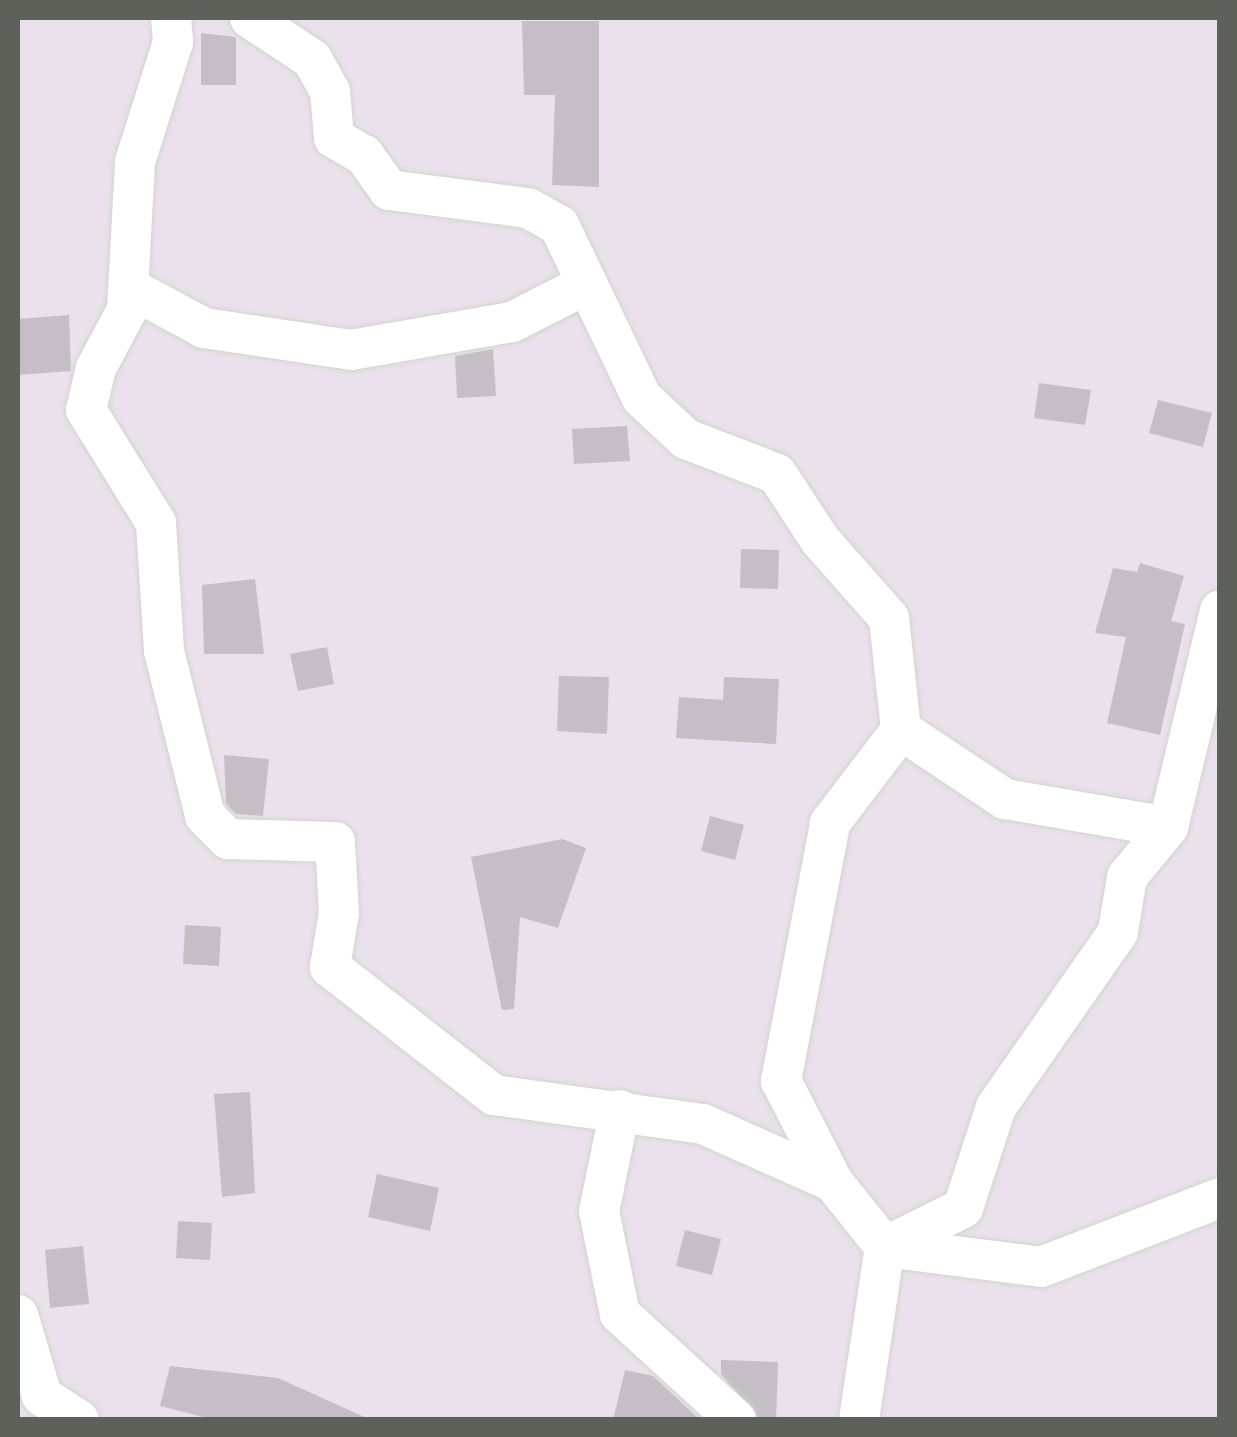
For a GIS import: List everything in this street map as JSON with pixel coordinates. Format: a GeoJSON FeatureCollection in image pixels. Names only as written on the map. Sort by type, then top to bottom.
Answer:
{"type":"FeatureCollection","features":[{"type":"Feature","properties":{"kind":"street"},"geometry":{"type":"LineString","coordinates":[[171,18],[173,42],[135,162],[130,288],[86,410],[156,523],[164,651],[205,816],[228,839],[335,842],[339,913],[330,967],[383,1002],[473,1084],[522,1103],[620,1110],[704,1124],[832,1182]]}},
{"type":"Feature","properties":{"kind":"street"},"geometry":{"type":"LineString","coordinates":[[250,18],[312,59],[330,91],[334,138],[364,155],[389,190],[528,208],[559,225],[642,398],[686,438],[777,474],[820,540],[889,618],[901,730],[830,823],[781,1080],[832,1182],[885,1247],[1042,1267],[1220,1198]]}},
{"type":"Feature","properties":{"kind":"street"},"geometry":{"type":"LineString","coordinates":[[130,288],[204,328],[350,350],[512,322],[587,284]]}},
{"type":"Feature","properties":{"kind":"street"},"geometry":{"type":"LineString","coordinates":[[885,1247],[963,1208],[996,1107],[1118,932],[1127,878],[1168,827],[1220,610]]}},
{"type":"Feature","properties":{"kind":"street"},"geometry":{"type":"LineString","coordinates":[[901,730],[1005,798],[1168,827]]}},
{"type":"Feature","properties":{"kind":"street"},"geometry":{"type":"LineString","coordinates":[[620,1110],[599,1212],[620,1314],[736,1420]]}},
{"type":"Feature","properties":{"kind":"street"},"geometry":{"type":"LineString","coordinates":[[860,1420],[885,1247]]}},
{"type":"Feature","properties":{"kind":"street"},"geometry":{"type":"LineString","coordinates":[[18,1315],[42,1396],[79,1420]]}},
{"type":"Feature","properties":{"kind":"building"},"geometry":{"type":"Polygon","coordinates":[[[522,21],[599,21],[599,187],[552,185],[555,95],[524,95],[522,21]]]}},
{"type":"Feature","properties":{"kind":"building"},"geometry":{"type":"Polygon","coordinates":[[[201,33],[236,37],[236,85],[201,85],[201,33]]]}},
{"type":"Feature","properties":{"kind":"building"},"geometry":{"type":"Polygon","coordinates":[[[69,315],[71,371],[18,375],[18,319],[69,315]]]}},
{"type":"Feature","properties":{"kind":"building"},"geometry":{"type":"Polygon","coordinates":[[[493,349],[496,396],[457,398],[455,356],[493,349]]]}},
{"type":"Feature","properties":{"kind":"building"},"geometry":{"type":"Polygon","coordinates":[[[1039,383],[1091,390],[1085,425],[1034,418],[1039,383]]]}},
{"type":"Feature","properties":{"kind":"building"},"geometry":{"type":"Polygon","coordinates":[[[1158,400],[1212,413],[1203,447],[1149,433],[1158,400]]]}},
{"type":"Feature","properties":{"kind":"building"},"geometry":{"type":"Polygon","coordinates":[[[627,426],[630,461],[574,464],[572,429],[627,426]]]}},
{"type":"Feature","properties":{"kind":"building"},"geometry":{"type":"Polygon","coordinates":[[[741,549],[779,550],[778,589],[740,588],[741,549]]]}},
{"type":"Feature","properties":{"kind":"building"},"geometry":{"type":"Polygon","coordinates":[[[1140,563],[1184,576],[1171,621],[1185,624],[1160,735],[1107,723],[1126,637],[1095,633],[1113,568],[1137,572],[1140,563]]]}},
{"type":"Feature","properties":{"kind":"building"},"geometry":{"type":"Polygon","coordinates":[[[255,579],[264,654],[204,654],[202,585],[255,579]]]}},
{"type":"Feature","properties":{"kind":"building"},"geometry":{"type":"Polygon","coordinates":[[[327,647],[334,684],[298,691],[290,654],[327,647]]]}},
{"type":"Feature","properties":{"kind":"building"},"geometry":{"type":"Polygon","coordinates":[[[559,676],[609,677],[607,734],[557,731],[559,676]]]}},
{"type":"Feature","properties":{"kind":"building"},"geometry":{"type":"Polygon","coordinates":[[[724,677],[779,679],[776,744],[676,738],[679,697],[723,700],[724,677]]]}},
{"type":"Feature","properties":{"kind":"building"},"geometry":{"type":"Polygon","coordinates":[[[224,755],[269,759],[263,816],[236,814],[226,804],[224,755]]]}},
{"type":"Feature","properties":{"kind":"building"},"geometry":{"type":"Polygon","coordinates":[[[710,816],[744,825],[735,860],[701,851],[710,816]]]}},
{"type":"Feature","properties":{"kind":"building"},"geometry":{"type":"Polygon","coordinates":[[[562,839],[586,848],[558,928],[520,917],[514,1009],[502,1010],[471,857],[562,839]]]}},
{"type":"Feature","properties":{"kind":"building"},"geometry":{"type":"Polygon","coordinates":[[[185,925],[221,927],[219,966],[183,964],[185,925]]]}},
{"type":"Feature","properties":{"kind":"building"},"geometry":{"type":"Polygon","coordinates":[[[250,1092],[255,1193],[222,1197],[214,1094],[250,1092]]]}},
{"type":"Feature","properties":{"kind":"building"},"geometry":{"type":"Polygon","coordinates":[[[377,1174],[439,1188],[430,1231],[368,1217],[377,1174]]]}},
{"type":"Feature","properties":{"kind":"building"},"geometry":{"type":"Polygon","coordinates":[[[178,1221],[212,1223],[210,1260],[176,1258],[178,1221]]]}},
{"type":"Feature","properties":{"kind":"building"},"geometry":{"type":"Polygon","coordinates":[[[685,1230],[721,1239],[712,1275],[676,1266],[685,1230]]]}},
{"type":"Feature","properties":{"kind":"building"},"geometry":{"type":"Polygon","coordinates":[[[83,1246],[89,1304],[50,1308],[45,1250],[83,1246]]]}},
{"type":"Feature","properties":{"kind":"building"},"geometry":{"type":"Polygon","coordinates":[[[721,1360],[778,1362],[776,1420],[759,1420],[721,1374],[721,1360]]]}},
{"type":"Feature","properties":{"kind":"building"},"geometry":{"type":"Polygon","coordinates":[[[170,1366],[278,1378],[371,1420],[215,1420],[160,1406],[170,1366]]]}},
{"type":"Feature","properties":{"kind":"building"},"geometry":{"type":"Polygon","coordinates":[[[625,1370],[653,1376],[700,1420],[613,1420],[625,1370]]]}}]}
